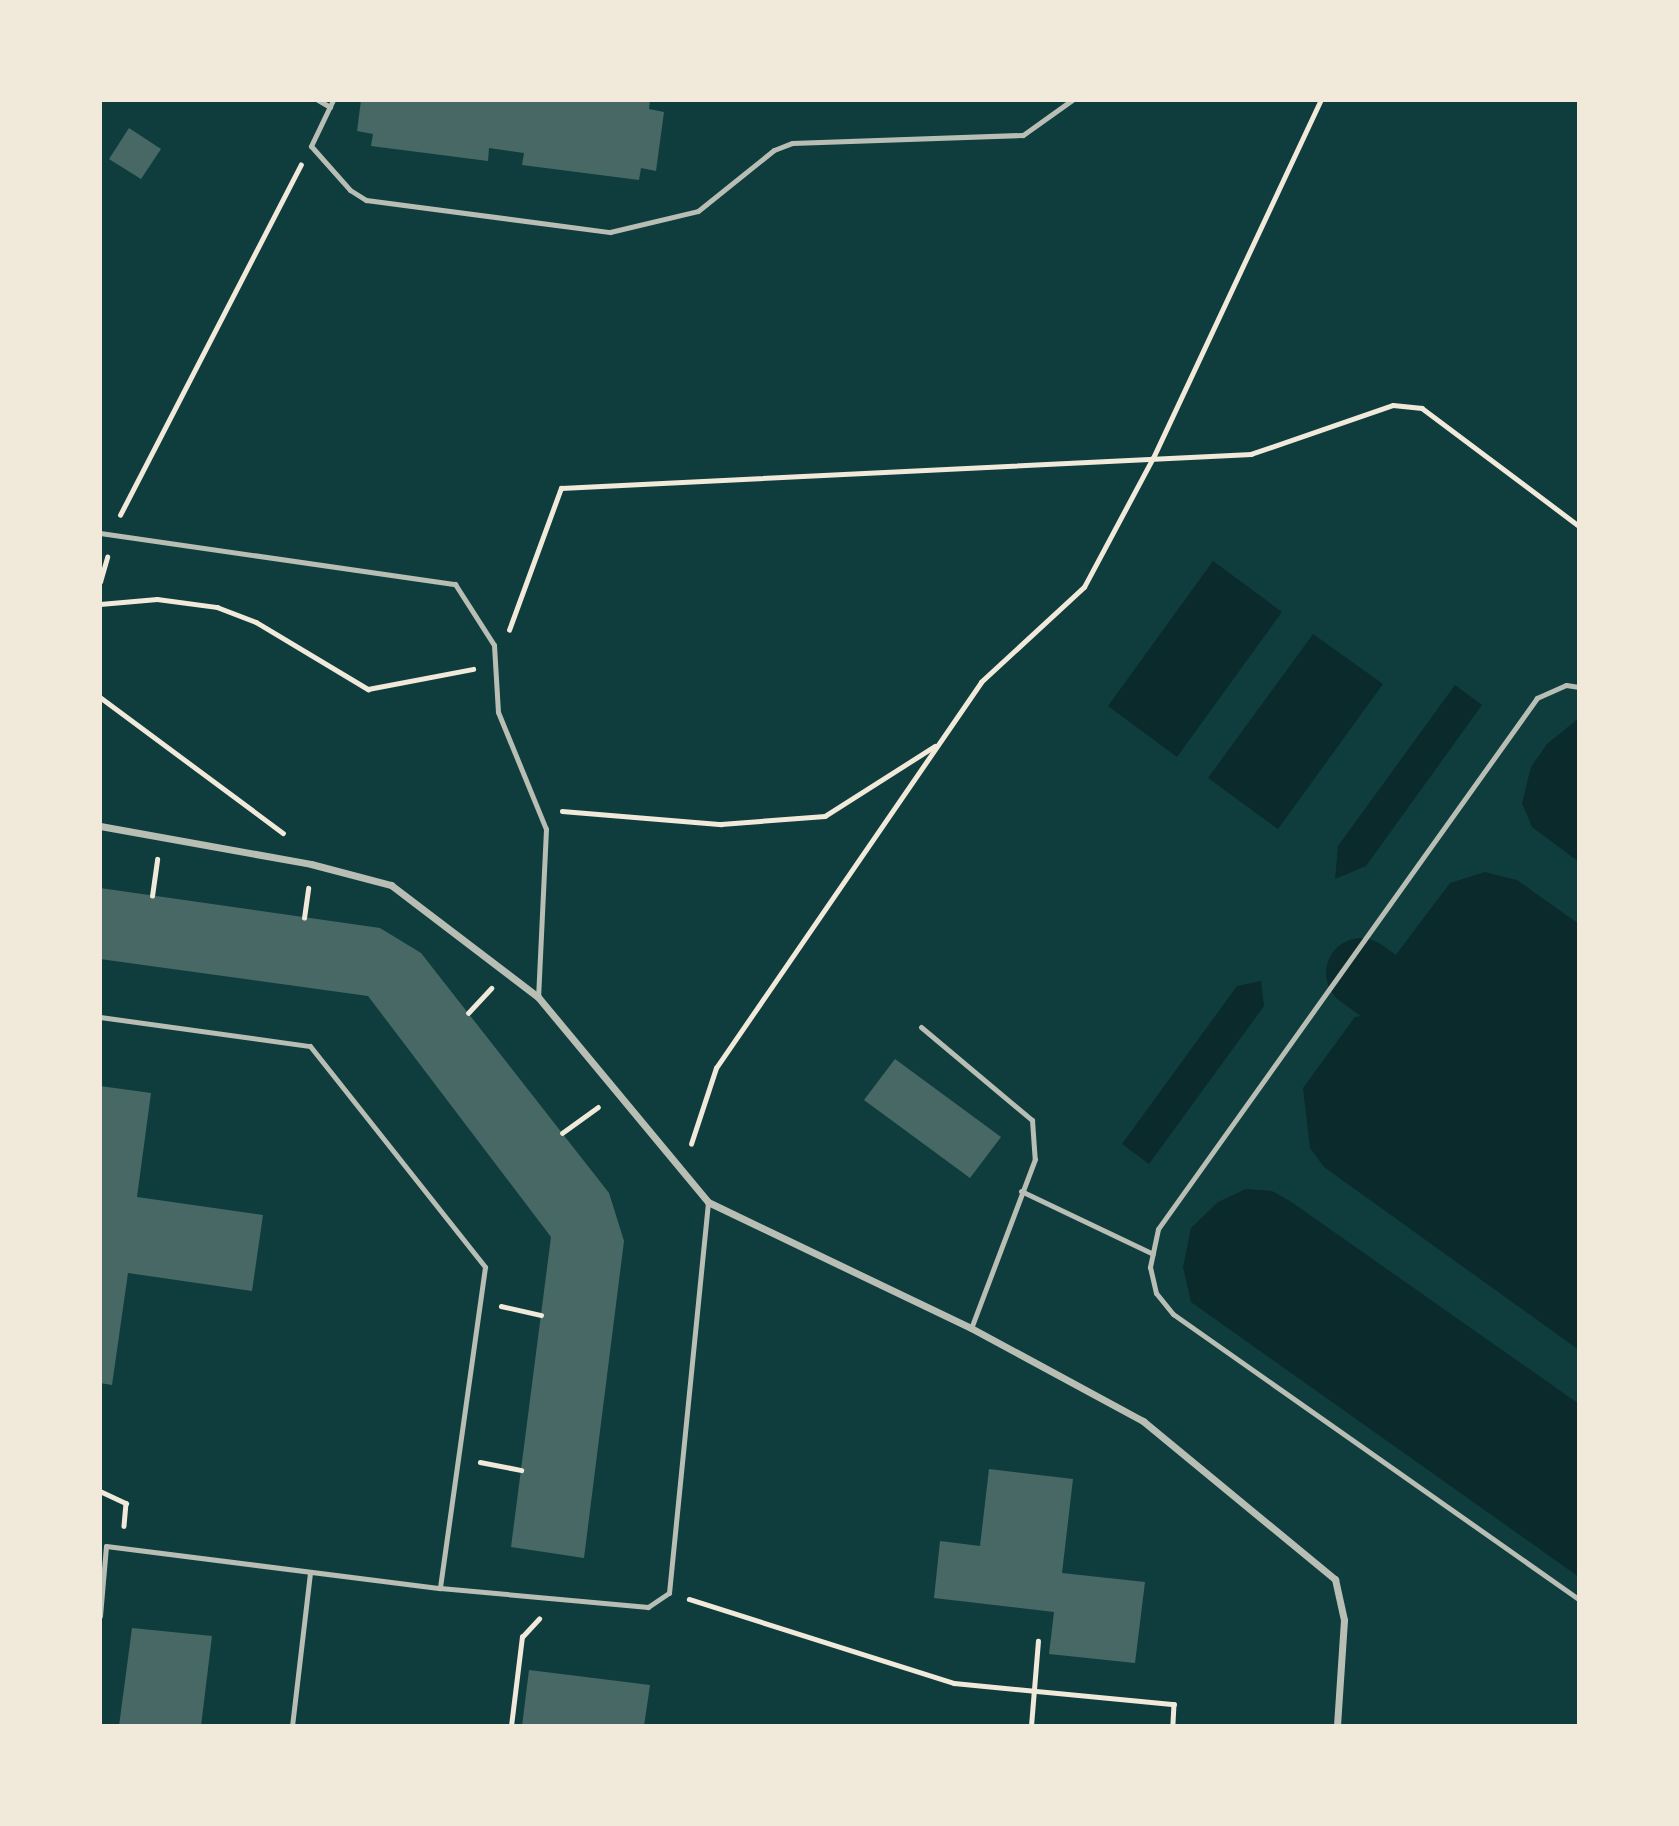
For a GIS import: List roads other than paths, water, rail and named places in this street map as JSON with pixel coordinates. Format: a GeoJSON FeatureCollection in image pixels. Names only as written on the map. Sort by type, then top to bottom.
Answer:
{"type":"FeatureCollection","features":[{"type":"Feature","properties":{"kind":"street"},"geometry":{"type":"LineString","coordinates":[[100,826],[311,864],[391,885],[538,997],[684,1168],[708,1202],[971,1328],[1143,1421],[1335,1579],[1344,1620],[1337,1726]]}},
{"type":"Feature","properties":{"kind":"lane"},"geometry":{"type":"LineString","coordinates":[[318,100],[330,107]]}},
{"type":"Feature","properties":{"kind":"lane"},"geometry":{"type":"LineString","coordinates":[[333,100],[311,146],[350,190],[366,200],[610,232],[698,211],[774,150],[792,144],[1023,135],[1072,100]]}},
{"type":"Feature","properties":{"kind":"lane"},"geometry":{"type":"LineString","coordinates":[[100,533],[456,584],[494,645],[498,712],[546,830],[538,997]]}},
{"type":"Feature","properties":{"kind":"lane"},"geometry":{"type":"LineString","coordinates":[[1579,687],[1566,685],[1536,698],[1158,1229],[1150,1267],[1156,1293],[1173,1314],[1579,1599]]}},
{"type":"Feature","properties":{"kind":"lane"},"geometry":{"type":"LineString","coordinates":[[100,1017],[310,1046],[485,1267],[440,1588]]}},
{"type":"Feature","properties":{"kind":"lane"},"geometry":{"type":"LineString","coordinates":[[921,1027],[1032,1120],[1035,1159],[971,1328]]}},
{"type":"Feature","properties":{"kind":"lane"},"geometry":{"type":"LineString","coordinates":[[1021,1191],[1153,1254]]}},
{"type":"Feature","properties":{"kind":"lane"},"geometry":{"type":"LineString","coordinates":[[100,1616],[103,1546],[440,1588],[648,1607],[669,1593],[708,1202]]}},
{"type":"Feature","properties":{"kind":"lane"},"geometry":{"type":"LineString","coordinates":[[292,1726],[310,1573]]}},
{"type":"Feature","properties":{"kind":"water"},"geometry":{"type":"Polygon","coordinates":[[[1213,561],[1282,612],[1177,757],[1108,706],[1213,561]]]}},
{"type":"Feature","properties":{"kind":"water"},"geometry":{"type":"Polygon","coordinates":[[[1313,634],[1383,684],[1278,829],[1208,778],[1313,634]]]}},
{"type":"Feature","properties":{"kind":"water"},"geometry":{"type":"Polygon","coordinates":[[[1455,685],[1482,705],[1366,866],[1335,879],[1338,846],[1455,685]]]}},
{"type":"Feature","properties":{"kind":"water"},"geometry":{"type":"Polygon","coordinates":[[[1579,718],[1579,862],[1532,827],[1522,803],[1531,767],[1547,744],[1579,718]]]}},
{"type":"Feature","properties":{"kind":"water"},"geometry":{"type":"Polygon","coordinates":[[[1485,872],[1517,880],[1579,924],[1579,1097],[1395,963],[1395,956],[1450,883],[1485,872]]]}},
{"type":"Feature","properties":{"kind":"water"},"geometry":{"type":"Polygon","coordinates":[[[1261,981],[1264,1006],[1149,1164],[1122,1144],[1237,986],[1261,981]]]}},
{"type":"Feature","properties":{"kind":"water"},"geometry":{"type":"Polygon","coordinates":[[[1366,1015],[1579,1167],[1579,1350],[1324,1167],[1310,1148],[1303,1088],[1355,1017],[1366,1015]]]}},
{"type":"Feature","properties":{"kind":"water"},"geometry":{"type":"Polygon","coordinates":[[[1246,1189],[1272,1191],[1290,1201],[1579,1404],[1579,1577],[1191,1302],[1183,1267],[1191,1228],[1218,1202],[1246,1189]]]}},
{"type":"Feature","properties":{"kind":"waterway"},"geometry":{"type":"LineString","coordinates":[[1361,973],[1579,1130]]}}]}
